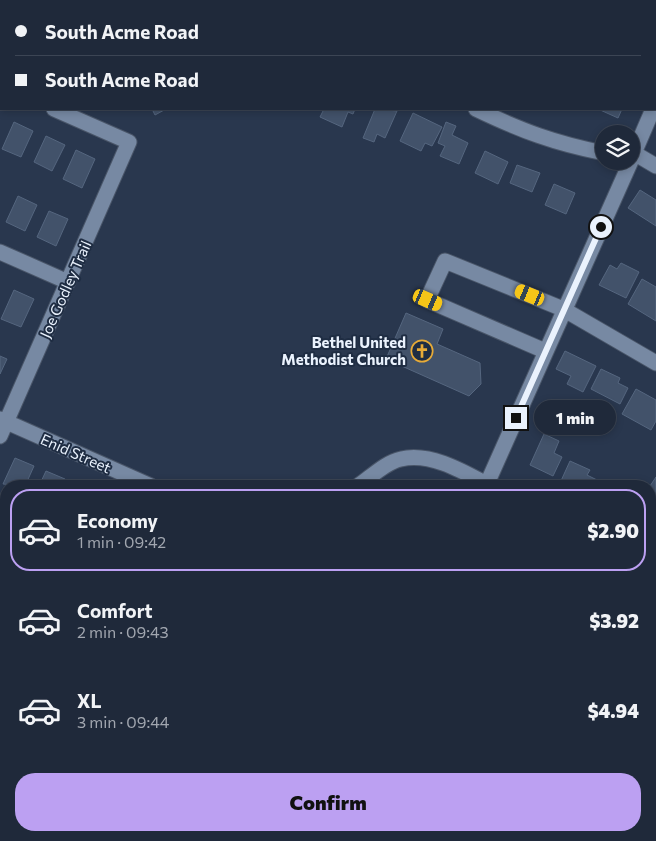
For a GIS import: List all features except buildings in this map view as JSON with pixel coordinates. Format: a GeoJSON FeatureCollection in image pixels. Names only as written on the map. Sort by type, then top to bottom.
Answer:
{"type":"FeatureCollection","features":[{"type":"Feature","properties":{"kind":"street","name":"Joe Godley Trail"},"geometry":{"type":"LineString","coordinates":[[0,436],[3,421],[68,282],[130,142],[56,110]]}},
{"type":"Feature","properties":{"kind":"street"},"geometry":{"type":"LineString","coordinates":[[478,110],[541,137],[595,151]]}},
{"type":"Feature","properties":{"kind":"street"},"geometry":{"type":"LineString","coordinates":[[640,140],[653,110]]}},
{"type":"Feature","properties":{"kind":"street"},"geometry":{"type":"LineString","coordinates":[[640,161],[656,166]]}},
{"type":"Feature","properties":{"kind":"street"},"geometry":{"type":"LineString","coordinates":[[491,480],[545,351],[627,170]]}},
{"type":"Feature","properties":{"kind":"street"},"geometry":{"type":"LineString","coordinates":[[0,252],[68,282]]}},
{"type":"Feature","properties":{"kind":"street"},"geometry":{"type":"LineString","coordinates":[[545,351],[428,300],[445,261],[564,309],[656,363]]}},
{"type":"Feature","properties":{"kind":"street","name":"Enid Street"},"geometry":{"type":"LineString","coordinates":[[3,421],[137,480]]}},
{"type":"Feature","properties":{"kind":"street"},"geometry":{"type":"LineString","coordinates":[[366,480],[386,466],[401,459],[423,458],[441,462],[476,480]]}},
{"type":"Feature","properties":{"kind":"place","name":"Bethel United Methodist Church"},"geometry":{"type":"Point","coordinates":[422,351]}},
{"type":"Feature","properties":{"kind":"route"},"geometry":{"type":"LineString","coordinates":[[516,418],[601,227]]}}]}
